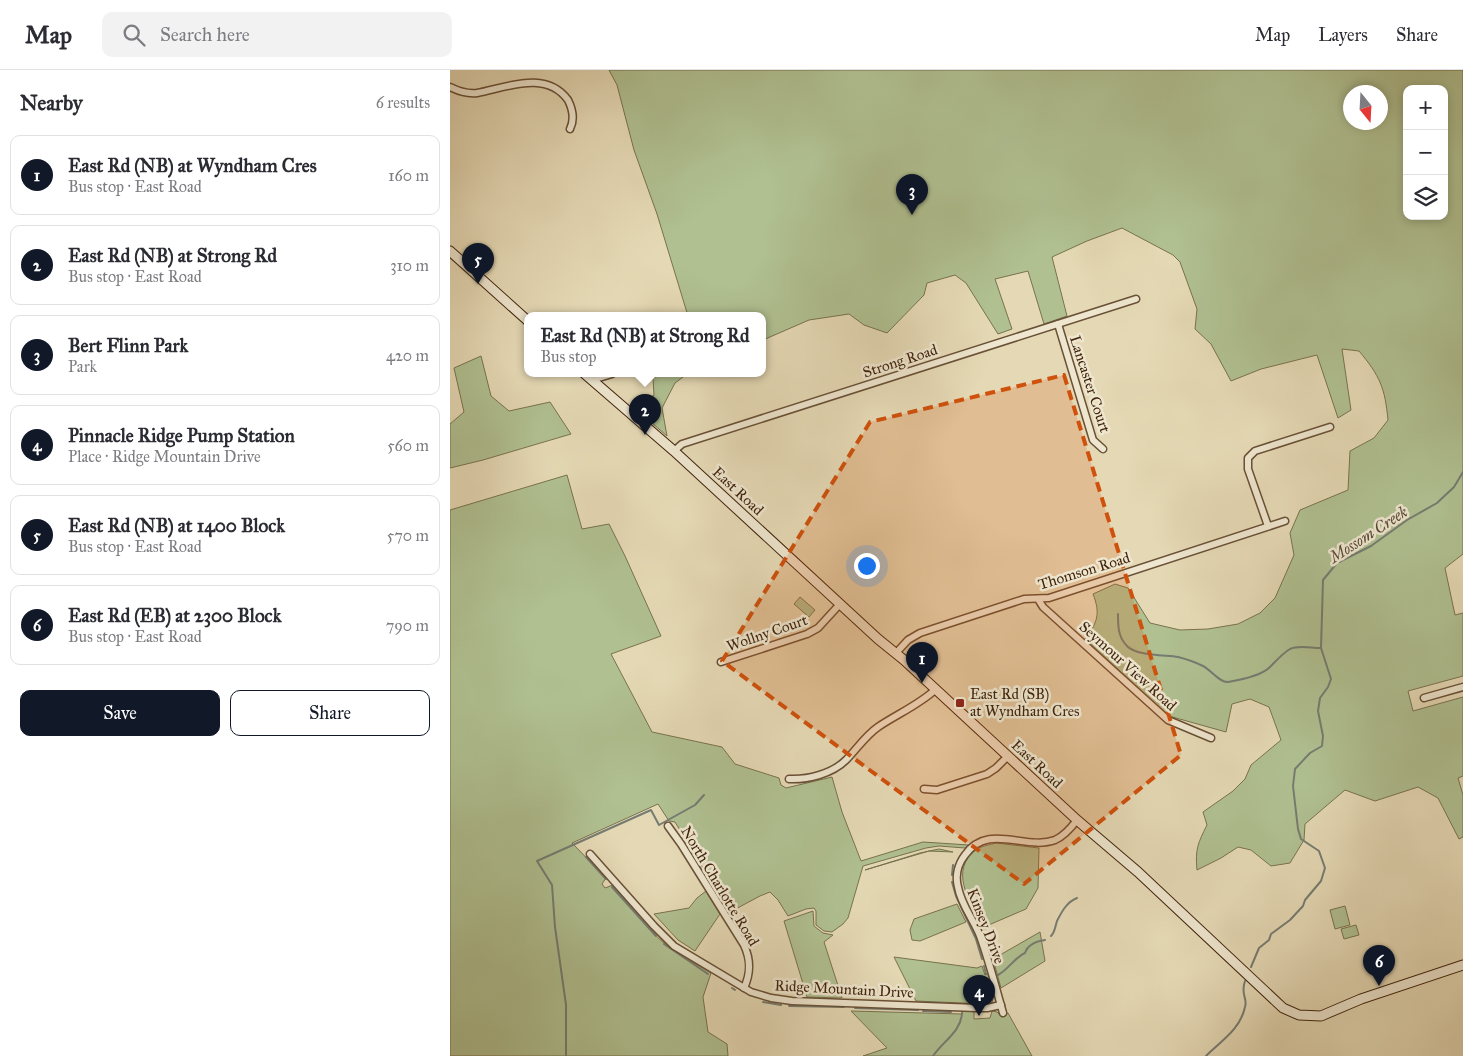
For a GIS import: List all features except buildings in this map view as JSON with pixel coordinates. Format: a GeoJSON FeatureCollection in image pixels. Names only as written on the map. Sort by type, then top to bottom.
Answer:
{"type":"FeatureCollection","features":[{"type":"Feature","properties":{"kind":"main road"},"geometry":{"type":"LineString","coordinates":[[450,251],[524,318]]}},
{"type":"Feature","properties":{"kind":"main road","name":"East Road"},"geometry":{"type":"LineString","coordinates":[[589,377],[674,451],[878,639],[896,653],[1078,820],[1138,872],[1277,1003],[1294,1014],[1321,1016],[1386,990],[1463,965]]}},
{"type":"Feature","properties":{"kind":"street"},"geometry":{"type":"LineString","coordinates":[[450,87],[459,91],[474,93],[522,78],[543,79],[560,88],[568,100],[574,117],[570,129]]}},
{"type":"Feature","properties":{"kind":"street","name":"Strong Road"},"geometry":{"type":"LineString","coordinates":[[674,451],[682,444],[1136,299]]}},
{"type":"Feature","properties":{"kind":"street","name":"Lancaster Court"},"geometry":{"type":"LineString","coordinates":[[1058,324],[1094,440],[1103,450]]}},
{"type":"Feature","properties":{"kind":"street"},"geometry":{"type":"LineString","coordinates":[[1268,526],[1248,469],[1248,458],[1255,450],[1330,426]]}},
{"type":"Feature","properties":{"kind":"street","name":"Thomson Road"},"geometry":{"type":"LineString","coordinates":[[896,653],[908,640],[920,633],[1024,599],[1049,598],[1285,521]]}},
{"type":"Feature","properties":{"kind":"street","name":"Seymour View Road"},"geometry":{"type":"LineString","coordinates":[[1038,599],[1043,607],[1168,720],[1211,738]]}},
{"type":"Feature","properties":{"kind":"street","name":"Wollny Court"},"geometry":{"type":"LineString","coordinates":[[721,662],[807,634],[818,628],[840,604]]}},
{"type":"Feature","properties":{"kind":"street"},"geometry":{"type":"LineString","coordinates":[[1424,698],[1463,687]]}},
{"type":"Feature","properties":{"kind":"street"},"geometry":{"type":"LineString","coordinates":[[788,779],[800,780],[827,772],[839,766],[871,733],[927,697],[936,689]]}},
{"type":"Feature","properties":{"kind":"street"},"geometry":{"type":"LineString","coordinates":[[924,789],[937,790],[988,774],[1008,756]]}},
{"type":"Feature","properties":{"kind":"street","name":"Kinsey Drive"},"geometry":{"type":"LineString","coordinates":[[1003,1013],[980,936],[959,892],[957,874],[960,863],[972,847],[984,841],[1003,838],[1047,842],[1064,835],[1078,820]]}},
{"type":"Feature","properties":{"kind":"street","name":"North Charlotte Road"},"geometry":{"type":"LineString","coordinates":[[668,826],[744,946],[749,958],[750,970],[744,988]]}},
{"type":"Feature","properties":{"kind":"street","name":"Ridge Mountain Drive"},"geometry":{"type":"LineString","coordinates":[[590,854],[674,946],[744,988],[771,998],[792,1001],[987,1008],[1000,1005]]}},
{"type":"Feature","properties":{"kind":"highlighted area"},"geometry":{"type":"Polygon","coordinates":[[[1064,375],[1181,755],[1024,884],[722,661],[870,422],[1064,375]]]}},
{"type":"Feature","properties":{"kind":"green space"},"geometry":{"type":"Polygon","coordinates":[[[609,70],[1463,70],[1463,554],[1445,568],[1455,615],[1463,613],[1463,676],[1408,691],[1413,711],[1463,697],[1463,776],[1458,778],[1463,795],[1463,837],[1459,839],[1438,798],[1418,787],[1375,801],[1345,790],[1305,824],[1304,840],[1290,863],[1271,866],[1251,850],[1238,847],[1197,870],[1196,857],[1198,846],[1207,825],[1203,812],[1233,791],[1245,779],[1251,765],[1281,740],[1269,707],[1250,699],[1232,704],[1226,732],[1169,716],[1085,639],[1095,623],[1097,613],[1093,594],[1115,584],[1128,588],[1150,623],[1180,630],[1208,629],[1238,624],[1260,613],[1275,598],[1294,555],[1290,533],[1300,510],[1348,490],[1350,451],[1374,438],[1388,420],[1385,399],[1377,375],[1359,351],[1342,349],[1351,410],[1338,418],[1317,355],[1261,369],[1231,381],[1211,344],[1195,329],[1197,309],[1180,262],[1173,255],[1122,228],[1052,257],[1067,316],[1044,324],[1028,271],[995,279],[1012,329],[998,334],[966,283],[955,275],[927,283],[924,295],[887,333],[864,325],[849,314],[809,320],[766,339],[766,312],[687,312],[657,214],[634,150],[617,85],[609,70]]]}},
{"type":"Feature","properties":{"kind":"green space"},"geometry":{"type":"Polygon","coordinates":[[[481,356],[491,396],[509,411],[550,402],[571,434],[450,468],[450,424],[464,412],[454,368],[481,356]]]}},
{"type":"Feature","properties":{"kind":"green space"},"geometry":{"type":"Polygon","coordinates":[[[683,377],[675,383],[662,408],[667,436],[636,409],[654,395],[653,378],[683,377]]]}},
{"type":"Feature","properties":{"kind":"green space"},"geometry":{"type":"Polygon","coordinates":[[[567,475],[582,529],[609,524],[661,636],[611,654],[652,732],[722,747],[735,764],[779,778],[781,785],[786,788],[832,777],[842,812],[861,861],[923,842],[969,845],[965,848],[939,846],[926,848],[863,866],[848,918],[832,932],[824,931],[816,925],[816,911],[814,908],[788,916],[778,900],[770,892],[730,912],[675,822],[669,821],[658,804],[572,843],[606,878],[602,884],[605,888],[613,885],[638,916],[665,944],[711,973],[703,997],[708,1032],[727,1044],[728,1056],[450,1056],[450,510],[567,475]]]}},
{"type":"Feature","properties":{"kind":"green space"},"geometry":{"type":"Polygon","coordinates":[[[800,597],[815,610],[809,617],[794,604],[800,597]]]}},
{"type":"Feature","properties":{"kind":"green space"},"geometry":{"type":"Polygon","coordinates":[[[996,843],[1039,848],[1038,888],[1026,909],[984,927],[981,925],[967,896],[963,876],[964,866],[968,857],[977,849],[996,843]]]}},
{"type":"Feature","properties":{"kind":"green space"},"geometry":{"type":"Polygon","coordinates":[[[939,849],[953,852],[929,851],[939,849]]]}},
{"type":"Feature","properties":{"kind":"green space"},"geometry":{"type":"Polygon","coordinates":[[[706,891],[720,914],[695,951],[678,940],[654,914],[689,908],[706,891]]]}},
{"type":"Feature","properties":{"kind":"green space"},"geometry":{"type":"Polygon","coordinates":[[[957,904],[966,922],[920,941],[912,940],[910,930],[914,919],[957,904]]]}},
{"type":"Feature","properties":{"kind":"green space"},"geometry":{"type":"Polygon","coordinates":[[[1345,906],[1350,925],[1335,929],[1330,910],[1345,906]]]}},
{"type":"Feature","properties":{"kind":"green space"},"geometry":{"type":"Polygon","coordinates":[[[813,911],[814,926],[823,933],[833,935],[824,942],[842,998],[807,997],[784,921],[813,911]]]}},
{"type":"Feature","properties":{"kind":"green space"},"geometry":{"type":"Polygon","coordinates":[[[1356,925],[1359,935],[1344,939],[1341,929],[1356,925]]]}},
{"type":"Feature","properties":{"kind":"green space"},"geometry":{"type":"Polygon","coordinates":[[[1040,932],[1045,961],[1001,988],[993,959],[1040,932]]]}},
{"type":"Feature","properties":{"kind":"green space"},"geometry":{"type":"Polygon","coordinates":[[[894,957],[977,968],[982,966],[985,975],[988,974],[993,988],[992,1002],[986,1004],[916,1001],[894,957]]]}},
{"type":"Feature","properties":{"kind":"green space"},"geometry":{"type":"Polygon","coordinates":[[[962,1010],[974,1011],[974,1019],[990,1018],[992,1011],[1000,1015],[1008,1013],[1032,1056],[863,1056],[887,1048],[851,1011],[962,1014],[962,1010]]]}},
{"type":"Feature","properties":{"kind":"waterway","name":"Mossom Creek"},"geometry":{"type":"LineString","coordinates":[[1251,967],[1259,948],[1269,940],[1271,934],[1290,920],[1303,906],[1305,900],[1321,881],[1325,868],[1319,851],[1301,839],[1293,786],[1295,769],[1310,753],[1322,746],[1323,736],[1318,711],[1320,698],[1331,679],[1321,648],[1323,580],[1337,563],[1371,546],[1407,520],[1437,503],[1454,487],[1463,472]]}},
{"type":"Feature","properties":{"kind":"waterway"},"geometry":{"type":"LineString","coordinates":[[1118,614],[1120,635],[1124,643],[1131,649],[1137,652],[1178,657],[1190,661],[1203,666],[1225,682],[1244,679],[1261,673],[1290,649],[1301,647],[1320,648]]}},
{"type":"Feature","properties":{"kind":"waterway"},"geometry":{"type":"LineString","coordinates":[[566,1056],[566,1005],[555,927],[552,885],[537,861],[651,810],[659,825],[695,805],[704,795]]}},
{"type":"Feature","properties":{"kind":"waterway"},"geometry":{"type":"LineString","coordinates":[[586,857],[606,879]]}},
{"type":"Feature","properties":{"kind":"waterway"},"geometry":{"type":"LineString","coordinates":[[952,875],[953,865]]}},
{"type":"Feature","properties":{"kind":"waterway"},"geometry":{"type":"LineString","coordinates":[[952,882],[956,896],[976,939],[982,959]]}},
{"type":"Feature","properties":{"kind":"waterway"},"geometry":{"type":"LineString","coordinates":[[612,887],[656,936]]}},
{"type":"Feature","properties":{"kind":"waterway"},"geometry":{"type":"LineString","coordinates":[[1051,936],[1063,910],[1070,902],[1077,898]]}},
{"type":"Feature","properties":{"kind":"waterway"},"geometry":{"type":"LineString","coordinates":[[998,975],[1025,953],[1031,945],[1045,940]]}},
{"type":"Feature","properties":{"kind":"waterway"},"geometry":{"type":"LineString","coordinates":[[664,944],[708,974]]}},
{"type":"Feature","properties":{"kind":"waterway"},"geometry":{"type":"LineString","coordinates":[[984,966],[986,974]]}},
{"type":"Feature","properties":{"kind":"waterway"},"geometry":{"type":"LineString","coordinates":[[966,998],[971,987],[984,981]]}},
{"type":"Feature","properties":{"kind":"waterway","name":"Mossom Creek"},"geometry":{"type":"LineString","coordinates":[[1206,1056],[1234,1029],[1243,1015],[1246,1004],[1243,990],[1245,981]]}},
{"type":"Feature","properties":{"kind":"waterway"},"geometry":{"type":"LineString","coordinates":[[763,1002],[781,1005]]}},
{"type":"Feature","properties":{"kind":"waterway"},"geometry":{"type":"LineString","coordinates":[[789,1006],[844,1007]]}},
{"type":"Feature","properties":{"kind":"waterway"},"geometry":{"type":"LineString","coordinates":[[855,1008],[918,1010]]}},
{"type":"Feature","properties":{"kind":"waterway"},"geometry":{"type":"LineString","coordinates":[[923,1011],[951,1012]]}},
{"type":"Feature","properties":{"kind":"waterway"},"geometry":{"type":"LineString","coordinates":[[933,1056],[955,1031],[961,1020],[962,1013]]}},
{"type":"Feature","properties":{"kind":"place","name":"Bert Flinn Park"},"geometry":{"type":"Point","coordinates":[912,215]}},
{"type":"Feature","properties":{"kind":"place","name":"East Rd (NB) at 1400 Block"},"geometry":{"type":"Point","coordinates":[478,284]}},
{"type":"Feature","properties":{"kind":"place","name":"East Rd (NB) at Strong Rd"},"geometry":{"type":"Point","coordinates":[645,435]}},
{"type":"Feature","properties":{"kind":"place","name":"East Rd (NB) at Wyndham Cres"},"geometry":{"type":"Point","coordinates":[922,683]}},
{"type":"Feature","properties":{"kind":"place","name":"East Rd (SB) at Wyndham Cres"},"geometry":{"type":"Point","coordinates":[960,703]}},
{"type":"Feature","properties":{"kind":"place","name":"East Rd (EB) at 2300 Block"},"geometry":{"type":"Point","coordinates":[1379,986]}},
{"type":"Feature","properties":{"kind":"place","name":"Pinnacle Ridge Pump Station"},"geometry":{"type":"Point","coordinates":[979,1016]}}]}
